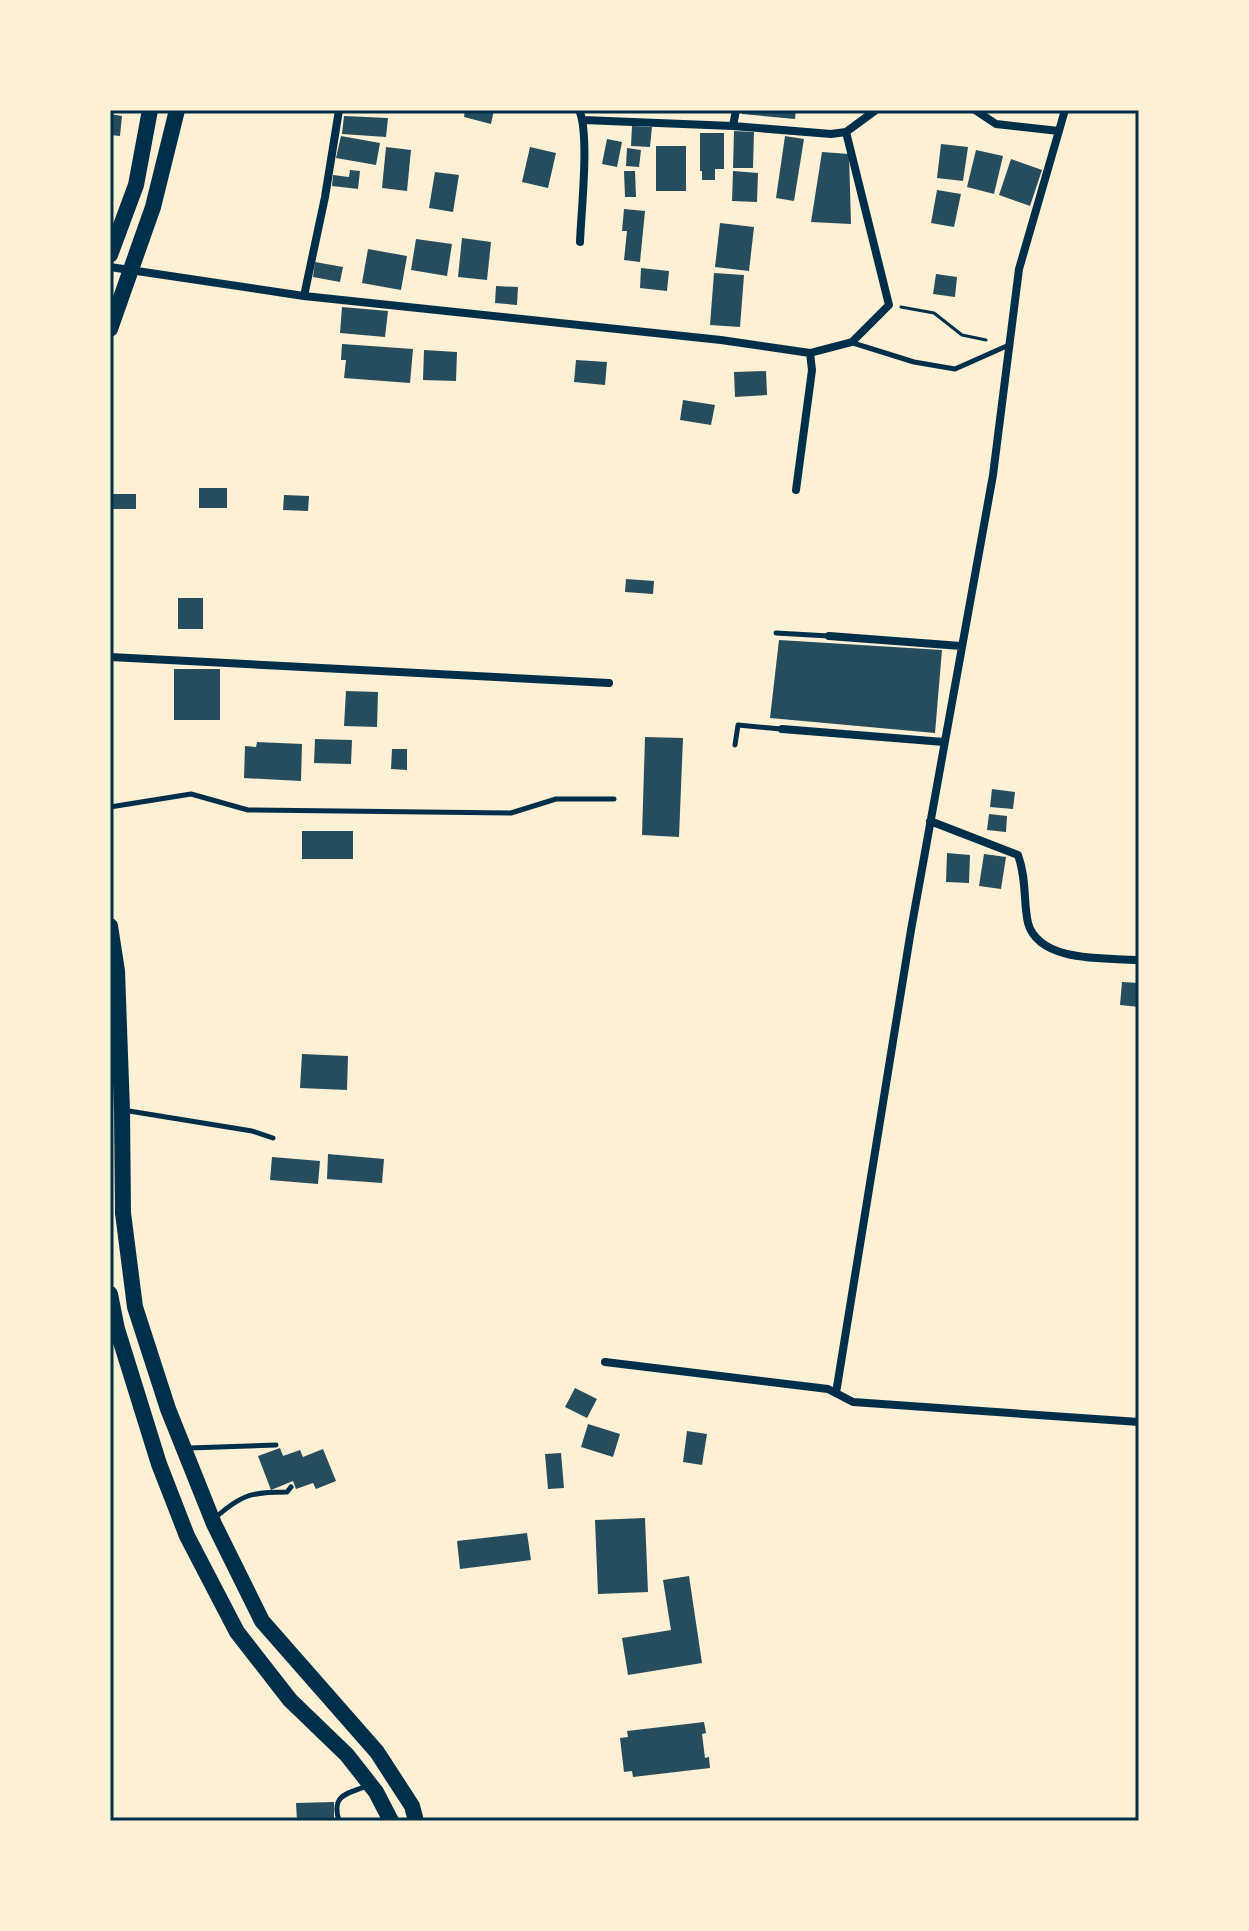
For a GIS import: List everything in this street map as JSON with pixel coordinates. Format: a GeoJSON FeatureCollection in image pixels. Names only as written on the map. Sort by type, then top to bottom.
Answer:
{"type":"FeatureCollection","features":[{"type":"Feature","properties":{"kind":"main road"},"geometry":{"type":"LineString","coordinates":[[110,255],[136,185],[150,110]]}},
{"type":"Feature","properties":{"kind":"main road"},"geometry":{"type":"LineString","coordinates":[[110,329],[153,207],[177,110]]}},
{"type":"Feature","properties":{"kind":"main road"},"geometry":{"type":"LineString","coordinates":[[110,926],[117,971],[123,1213],[135,1307],[168,1409],[212,1521],[262,1621],[377,1752],[412,1806],[416,1821]]}},
{"type":"Feature","properties":{"kind":"main road"},"geometry":{"type":"LineString","coordinates":[[110,1294],[117,1329],[159,1464],[187,1536],[237,1632],[290,1700],[347,1755],[370,1785],[391,1821]]}},
{"type":"Feature","properties":{"kind":"street"},"geometry":{"type":"LineString","coordinates":[[304,296],[339,110]]}},
{"type":"Feature","properties":{"kind":"street"},"geometry":{"type":"LineString","coordinates":[[579,110],[583,120],[580,242]]}},
{"type":"Feature","properties":{"kind":"street"},"geometry":{"type":"LineString","coordinates":[[733,126],[736,110]]}},
{"type":"Feature","properties":{"kind":"street"},"geometry":{"type":"LineString","coordinates":[[583,120],[733,126],[831,134],[846,132],[876,110]]}},
{"type":"Feature","properties":{"kind":"street"},"geometry":{"type":"LineString","coordinates":[[975,110],[996,124],[1059,131]]}},
{"type":"Feature","properties":{"kind":"street"},"geometry":{"type":"LineString","coordinates":[[836,1393],[930,821],[993,475],[1019,269],[1065,110]]}},
{"type":"Feature","properties":{"kind":"street"},"geometry":{"type":"LineString","coordinates":[[110,267],[304,296],[721,340],[810,353],[852,342],[889,305],[846,132]]}},
{"type":"Feature","properties":{"kind":"street"},"geometry":{"type":"LineString","coordinates":[[796,490],[812,370],[810,353]]}},
{"type":"Feature","properties":{"kind":"street"},"geometry":{"type":"LineString","coordinates":[[829,636],[961,646]]}},
{"type":"Feature","properties":{"kind":"street"},"geometry":{"type":"LineString","coordinates":[[110,657],[609,683]]}},
{"type":"Feature","properties":{"kind":"street"},"geometry":{"type":"LineString","coordinates":[[782,729],[944,742]]}},
{"type":"Feature","properties":{"kind":"street"},"geometry":{"type":"LineString","coordinates":[[930,821],[1018,855],[1025,875],[1029,924],[1038,942],[1059,954],[1139,960]]}},
{"type":"Feature","properties":{"kind":"street"},"geometry":{"type":"LineString","coordinates":[[605,1362],[812,1386],[828,1389],[853,1402],[1139,1422]]}},
{"type":"Feature","properties":{"kind":"lane"},"geometry":{"type":"LineString","coordinates":[[852,342],[914,362],[955,369],[1009,345]]}},
{"type":"Feature","properties":{"kind":"lane"},"geometry":{"type":"LineString","coordinates":[[776,633],[829,636]]}},
{"type":"Feature","properties":{"kind":"lane"},"geometry":{"type":"LineString","coordinates":[[735,745],[738,725],[782,729]]}},
{"type":"Feature","properties":{"kind":"lane"},"geometry":{"type":"LineString","coordinates":[[110,807],[191,794],[248,810],[511,813],[556,799],[614,799]]}},
{"type":"Feature","properties":{"kind":"lane"},"geometry":{"type":"LineString","coordinates":[[122,1110],[252,1131],[273,1138]]}},
{"type":"Feature","properties":{"kind":"lane"},"geometry":{"type":"LineString","coordinates":[[184,1449],[276,1445]]}},
{"type":"Feature","properties":{"kind":"lane"},"geometry":{"type":"LineString","coordinates":[[212,1521],[244,1495],[262,1491],[287,1492],[291,1487]]}},
{"type":"Feature","properties":{"kind":"lane"},"geometry":{"type":"LineString","coordinates":[[339,1821],[336,1808],[339,1800],[370,1785]]}},
{"type":"Feature","properties":{"kind":"path"},"geometry":{"type":"LineString","coordinates":[[889,305],[934,313],[962,335],[986,340]]}},
{"type":"Feature","properties":{"kind":"building"},"geometry":{"type":"Polygon","coordinates":[[[465,110],[494,110],[491,124],[464,117],[465,110]]]}},
{"type":"Feature","properties":{"kind":"building"},"geometry":{"type":"Polygon","coordinates":[[[743,110],[796,110],[795,119],[742,114],[743,110]]]}},
{"type":"Feature","properties":{"kind":"building"},"geometry":{"type":"Polygon","coordinates":[[[110,114],[122,116],[120,136],[110,135],[110,114]]]}},
{"type":"Feature","properties":{"kind":"building"},"geometry":{"type":"Polygon","coordinates":[[[344,116],[388,118],[386,137],[342,134],[344,116]]]}},
{"type":"Feature","properties":{"kind":"building"},"geometry":{"type":"Polygon","coordinates":[[[632,126],[652,127],[650,147],[631,146],[632,126]]]}},
{"type":"Feature","properties":{"kind":"building"},"geometry":{"type":"Polygon","coordinates":[[[734,131],[754,132],[753,168],[733,168],[734,131]]]}},
{"type":"Feature","properties":{"kind":"building"},"geometry":{"type":"Polygon","coordinates":[[[700,133],[724,133],[724,169],[715,169],[715,180],[702,180],[700,133]]]}},
{"type":"Feature","properties":{"kind":"building"},"geometry":{"type":"Polygon","coordinates":[[[341,136],[380,143],[376,165],[336,158],[341,136]]]}},
{"type":"Feature","properties":{"kind":"building"},"geometry":{"type":"Polygon","coordinates":[[[785,136],[804,139],[794,201],[776,198],[785,136]]]}},
{"type":"Feature","properties":{"kind":"building"},"geometry":{"type":"Polygon","coordinates":[[[607,139],[622,142],[617,167],[602,164],[607,139]]]}},
{"type":"Feature","properties":{"kind":"building"},"geometry":{"type":"Polygon","coordinates":[[[941,144],[968,147],[963,181],[937,178],[941,144]]]}},
{"type":"Feature","properties":{"kind":"building"},"geometry":{"type":"Polygon","coordinates":[[[656,146],[686,146],[686,191],[656,191],[656,146]]]}},
{"type":"Feature","properties":{"kind":"building"},"geometry":{"type":"Polygon","coordinates":[[[386,147],[411,150],[407,191],[382,188],[386,147]]]}},
{"type":"Feature","properties":{"kind":"building"},"geometry":{"type":"Polygon","coordinates":[[[530,147],[556,153],[548,188],[522,182],[530,147]]]}},
{"type":"Feature","properties":{"kind":"building"},"geometry":{"type":"Polygon","coordinates":[[[627,148],[641,150],[639,167],[626,166],[627,148]]]}},
{"type":"Feature","properties":{"kind":"building"},"geometry":{"type":"Polygon","coordinates":[[[976,150],[1003,156],[994,194],[967,187],[976,150]]]}},
{"type":"Feature","properties":{"kind":"building"},"geometry":{"type":"Polygon","coordinates":[[[822,152],[849,154],[851,224],[811,222],[822,152]]]}},
{"type":"Feature","properties":{"kind":"building"},"geometry":{"type":"Polygon","coordinates":[[[1011,159],[1042,170],[1030,206],[999,195],[1011,159]]]}},
{"type":"Feature","properties":{"kind":"building"},"geometry":{"type":"Polygon","coordinates":[[[350,170],[360,171],[358,189],[332,186],[333,175],[349,177],[350,170]]]}},
{"type":"Feature","properties":{"kind":"building"},"geometry":{"type":"Polygon","coordinates":[[[624,171],[635,171],[636,197],[625,197],[624,171]]]}},
{"type":"Feature","properties":{"kind":"building"},"geometry":{"type":"Polygon","coordinates":[[[733,171],[758,173],[757,202],[732,201],[733,171]]]}},
{"type":"Feature","properties":{"kind":"building"},"geometry":{"type":"Polygon","coordinates":[[[435,172],[459,175],[453,212],[429,208],[435,172]]]}},
{"type":"Feature","properties":{"kind":"building"},"geometry":{"type":"Polygon","coordinates":[[[937,190],[961,194],[954,227],[931,223],[937,190]]]}},
{"type":"Feature","properties":{"kind":"building"},"geometry":{"type":"Polygon","coordinates":[[[624,209],[645,211],[640,262],[624,260],[627,231],[622,231],[624,209]]]}},
{"type":"Feature","properties":{"kind":"building"},"geometry":{"type":"Polygon","coordinates":[[[720,223],[754,227],[749,271],[715,267],[720,223]]]}},
{"type":"Feature","properties":{"kind":"building"},"geometry":{"type":"Polygon","coordinates":[[[462,238],[491,242],[487,280],[458,277],[462,238]]]}},
{"type":"Feature","properties":{"kind":"building"},"geometry":{"type":"Polygon","coordinates":[[[416,239],[452,244],[447,276],[411,270],[416,239]]]}},
{"type":"Feature","properties":{"kind":"building"},"geometry":{"type":"Polygon","coordinates":[[[368,249],[407,256],[401,290],[362,283],[368,249]]]}},
{"type":"Feature","properties":{"kind":"building"},"geometry":{"type":"Polygon","coordinates":[[[315,262],[343,267],[340,282],[313,277],[315,262]]]}},
{"type":"Feature","properties":{"kind":"building"},"geometry":{"type":"Polygon","coordinates":[[[641,268],[669,271],[667,291],[640,288],[641,268]]]}},
{"type":"Feature","properties":{"kind":"building"},"geometry":{"type":"Polygon","coordinates":[[[714,273],[744,275],[740,327],[710,325],[714,273]]]}},
{"type":"Feature","properties":{"kind":"building"},"geometry":{"type":"Polygon","coordinates":[[[936,274],[957,277],[955,297],[933,294],[936,274]]]}},
{"type":"Feature","properties":{"kind":"building"},"geometry":{"type":"Polygon","coordinates":[[[496,286],[518,287],[517,305],[495,303],[496,286]]]}},
{"type":"Feature","properties":{"kind":"building"},"geometry":{"type":"Polygon","coordinates":[[[342,307],[388,311],[385,337],[340,333],[342,307]]]}},
{"type":"Feature","properties":{"kind":"building"},"geometry":{"type":"Polygon","coordinates":[[[342,344],[413,349],[410,383],[344,378],[346,360],[341,360],[342,344]]]}},
{"type":"Feature","properties":{"kind":"building"},"geometry":{"type":"Polygon","coordinates":[[[424,350],[457,352],[456,381],[423,380],[424,350]]]}},
{"type":"Feature","properties":{"kind":"building"},"geometry":{"type":"Polygon","coordinates":[[[576,360],[607,362],[605,385],[574,382],[576,360]]]}},
{"type":"Feature","properties":{"kind":"building"},"geometry":{"type":"Polygon","coordinates":[[[766,371],[767,395],[735,397],[734,372],[766,371]]]}},
{"type":"Feature","properties":{"kind":"building"},"geometry":{"type":"Polygon","coordinates":[[[683,400],[715,405],[711,425],[680,420],[683,400]]]}},
{"type":"Feature","properties":{"kind":"building"},"geometry":{"type":"Polygon","coordinates":[[[199,488],[227,488],[227,508],[199,508],[199,488]]]}},
{"type":"Feature","properties":{"kind":"building"},"geometry":{"type":"Polygon","coordinates":[[[110,494],[136,494],[136,509],[110,509],[110,494]]]}},
{"type":"Feature","properties":{"kind":"building"},"geometry":{"type":"Polygon","coordinates":[[[284,495],[309,496],[308,511],[283,510],[284,495]]]}},
{"type":"Feature","properties":{"kind":"building"},"geometry":{"type":"Polygon","coordinates":[[[626,579],[654,581],[653,594],[625,592],[626,579]]]}},
{"type":"Feature","properties":{"kind":"building"},"geometry":{"type":"Polygon","coordinates":[[[178,598],[203,598],[203,629],[178,629],[178,598]]]}},
{"type":"Feature","properties":{"kind":"building"},"geometry":{"type":"Polygon","coordinates":[[[779,640],[942,650],[935,733],[770,718],[779,640]]]}},
{"type":"Feature","properties":{"kind":"building"},"geometry":{"type":"Polygon","coordinates":[[[174,669],[220,669],[220,720],[174,720],[174,669]]]}},
{"type":"Feature","properties":{"kind":"building"},"geometry":{"type":"Polygon","coordinates":[[[346,691],[378,692],[377,727],[344,726],[346,691]]]}},
{"type":"Feature","properties":{"kind":"building"},"geometry":{"type":"Polygon","coordinates":[[[645,737],[683,738],[679,837],[642,835],[645,737]]]}},
{"type":"Feature","properties":{"kind":"building"},"geometry":{"type":"Polygon","coordinates":[[[315,739],[352,740],[351,764],[314,763],[315,739]]]}},
{"type":"Feature","properties":{"kind":"building"},"geometry":{"type":"Polygon","coordinates":[[[257,742],[302,744],[301,781],[244,778],[245,746],[256,747],[257,742]]]}},
{"type":"Feature","properties":{"kind":"building"},"geometry":{"type":"Polygon","coordinates":[[[392,749],[407,749],[407,770],[391,769],[392,749]]]}},
{"type":"Feature","properties":{"kind":"building"},"geometry":{"type":"Polygon","coordinates":[[[992,789],[1015,792],[1013,809],[990,807],[992,789]]]}},
{"type":"Feature","properties":{"kind":"building"},"geometry":{"type":"Polygon","coordinates":[[[989,814],[1007,816],[1006,832],[987,830],[989,814]]]}},
{"type":"Feature","properties":{"kind":"building"},"geometry":{"type":"Polygon","coordinates":[[[302,831],[353,831],[353,859],[302,859],[302,831]]]}},
{"type":"Feature","properties":{"kind":"building"},"geometry":{"type":"Polygon","coordinates":[[[947,853],[970,855],[969,883],[946,882],[947,853]]]}},
{"type":"Feature","properties":{"kind":"building"},"geometry":{"type":"Polygon","coordinates":[[[984,854],[1006,857],[1001,889],[979,886],[984,854]]]}},
{"type":"Feature","properties":{"kind":"building"},"geometry":{"type":"Polygon","coordinates":[[[1122,982],[1139,983],[1139,1007],[1120,1005],[1122,982]]]}},
{"type":"Feature","properties":{"kind":"building"},"geometry":{"type":"Polygon","coordinates":[[[302,1054],[348,1056],[347,1090],[300,1088],[302,1054]]]}},
{"type":"Feature","properties":{"kind":"building"},"geometry":{"type":"Polygon","coordinates":[[[328,1154],[384,1159],[382,1183],[327,1179],[328,1154]]]}},
{"type":"Feature","properties":{"kind":"building"},"geometry":{"type":"Polygon","coordinates":[[[272,1157],[320,1161],[318,1184],[270,1180],[272,1157]]]}},
{"type":"Feature","properties":{"kind":"building"},"geometry":{"type":"Polygon","coordinates":[[[575,1388],[597,1399],[587,1418],[565,1407],[575,1388]]]}},
{"type":"Feature","properties":{"kind":"building"},"geometry":{"type":"Polygon","coordinates":[[[588,1424],[620,1434],[613,1457],[581,1447],[588,1424]]]}},
{"type":"Feature","properties":{"kind":"building"},"geometry":{"type":"Polygon","coordinates":[[[687,1431],[707,1434],[702,1465],[683,1462],[687,1431]]]}},
{"type":"Feature","properties":{"kind":"building"},"geometry":{"type":"Polygon","coordinates":[[[280,1448],[283,1456],[300,1450],[303,1457],[323,1449],[336,1481],[316,1489],[313,1483],[296,1489],[293,1481],[271,1490],[258,1456],[280,1448]]]}},
{"type":"Feature","properties":{"kind":"building"},"geometry":{"type":"Polygon","coordinates":[[[561,1453],[564,1488],[548,1489],[545,1454],[561,1453]]]}},
{"type":"Feature","properties":{"kind":"building"},"geometry":{"type":"Polygon","coordinates":[[[645,1518],[648,1592],[598,1594],[595,1520],[645,1518]]]}},
{"type":"Feature","properties":{"kind":"building"},"geometry":{"type":"Polygon","coordinates":[[[527,1533],[531,1560],[460,1569],[457,1541],[527,1533]]]}},
{"type":"Feature","properties":{"kind":"building"},"geometry":{"type":"Polygon","coordinates":[[[689,1576],[702,1663],[628,1675],[622,1638],[671,1630],[663,1580],[689,1576]]]}},
{"type":"Feature","properties":{"kind":"building"},"geometry":{"type":"Polygon","coordinates":[[[704,1722],[705,1758],[709,1757],[710,1768],[633,1777],[632,1771],[624,1772],[620,1738],[628,1737],[627,1731],[704,1722]]]}},
{"type":"Feature","properties":{"kind":"building"},"geometry":{"type":"Polygon","coordinates":[[[334,1802],[334,1821],[297,1821],[296,1803],[334,1802]]]}}]}
